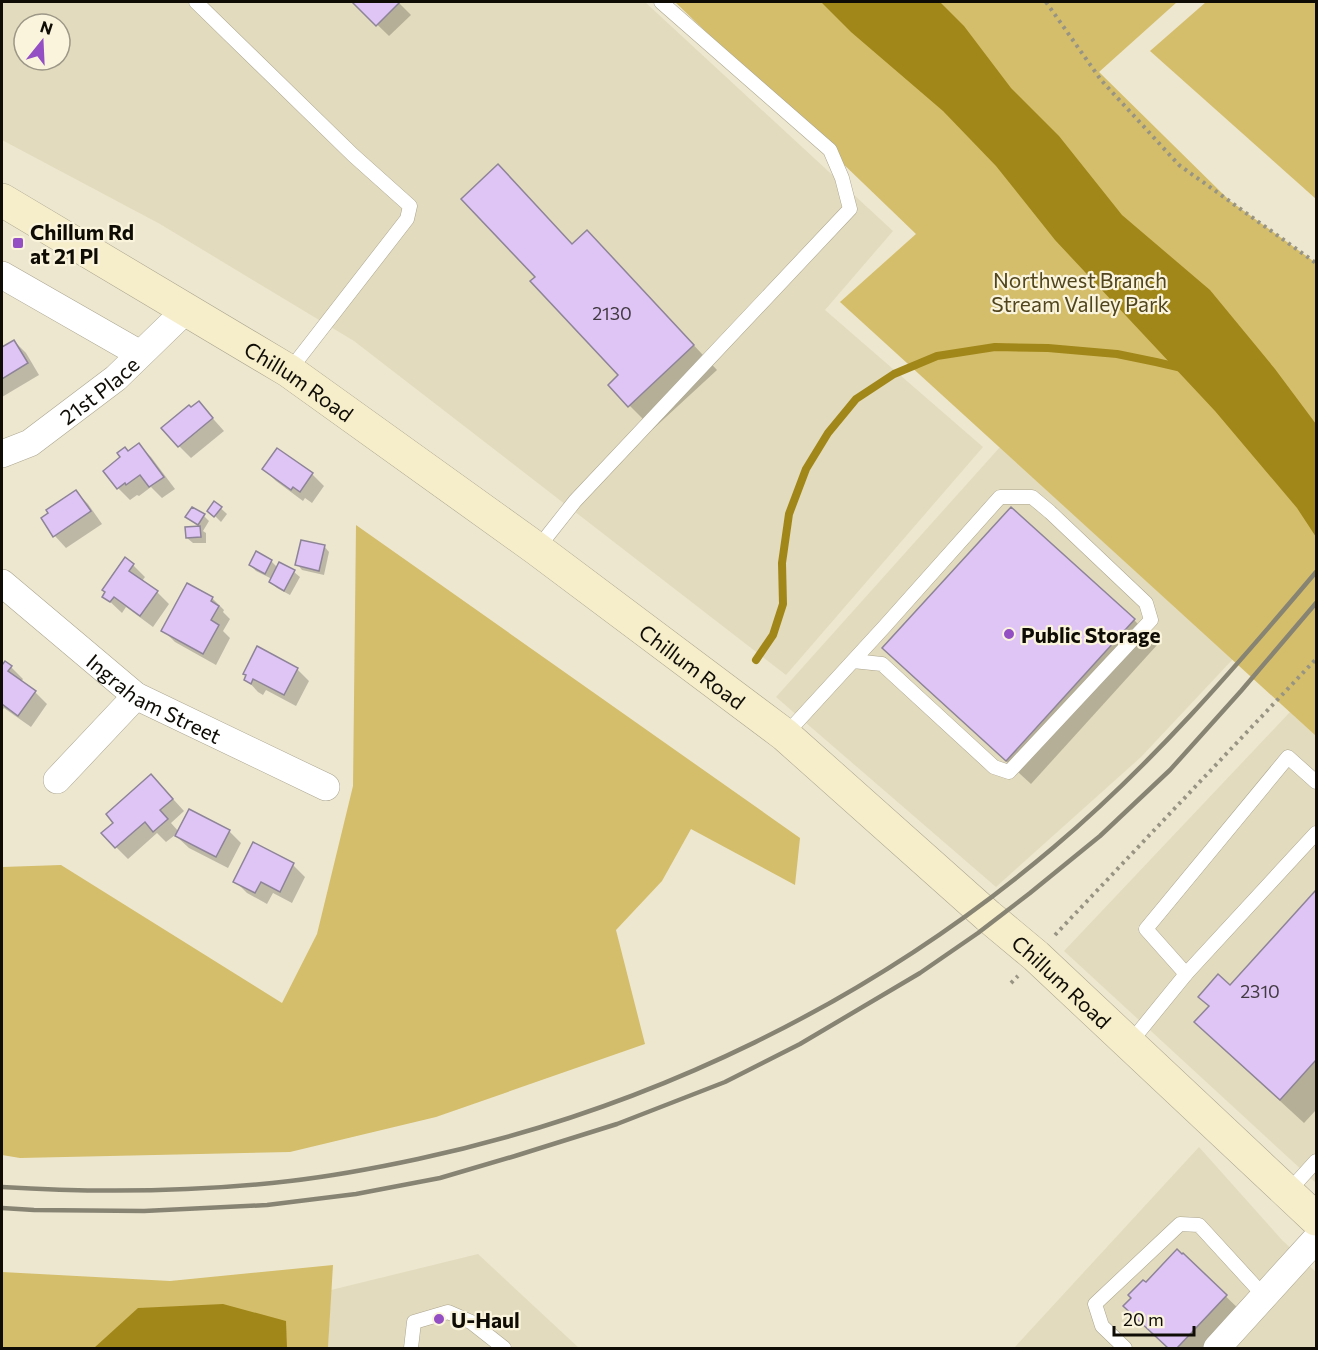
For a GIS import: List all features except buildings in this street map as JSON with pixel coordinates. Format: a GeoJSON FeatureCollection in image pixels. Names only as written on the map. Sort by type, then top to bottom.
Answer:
{"type":"FeatureCollection","features":[{"type":"Feature","properties":{"kind":"main road","name":"Chillum Road"},"geometry":{"type":"LineString","coordinates":[[2,200],[289,371],[537,549],[785,735],[1036,956],[1317,1219]]}},
{"type":"Feature","properties":{"kind":"street"},"geometry":{"type":"LineString","coordinates":[[2,275],[140,354]]}},
{"type":"Feature","properties":{"kind":"street","name":"21st Place"},"geometry":{"type":"LineString","coordinates":[[2,453],[30,443],[116,378],[186,310]]}},
{"type":"Feature","properties":{"kind":"street","name":"Ingraham Street"},"geometry":{"type":"LineString","coordinates":[[2,583],[136,696],[326,787]]}},
{"type":"Feature","properties":{"kind":"street"},"geometry":{"type":"LineString","coordinates":[[57,780],[136,696]]}},
{"type":"Feature","properties":{"kind":"street"},"geometry":{"type":"LineString","coordinates":[[1217,1348],[1317,1239]]}},
{"type":"Feature","properties":{"kind":"lane"},"geometry":{"type":"LineString","coordinates":[[196,2],[353,155],[410,206],[407,219],[289,371]]}},
{"type":"Feature","properties":{"kind":"lane"},"geometry":{"type":"LineString","coordinates":[[537,549],[575,501],[850,209],[842,178],[830,150],[661,2]]}},
{"type":"Feature","properties":{"kind":"lane"},"geometry":{"type":"LineString","coordinates":[[785,735],[1000,497],[1032,497],[1146,603],[1151,620],[1009,772],[994,767],[882,664],[853,661]]}},
{"type":"Feature","properties":{"kind":"lane"},"geometry":{"type":"LineString","coordinates":[[1186,974],[1146,929],[1288,757],[1317,782]]}},
{"type":"Feature","properties":{"kind":"lane"},"geometry":{"type":"LineString","coordinates":[[1129,1044],[1186,974],[1317,833]]}},
{"type":"Feature","properties":{"kind":"lane"},"geometry":{"type":"LineString","coordinates":[[1288,1192],[1317,1161]]}},
{"type":"Feature","properties":{"kind":"lane"},"geometry":{"type":"LineString","coordinates":[[1125,1348],[1102,1326],[1095,1304],[1180,1224],[1199,1225],[1264,1296]]}},
{"type":"Feature","properties":{"kind":"lane"},"geometry":{"type":"LineString","coordinates":[[411,1348],[414,1322],[448,1312],[471,1322],[504,1348]]}},
{"type":"Feature","properties":{"kind":"path"},"geometry":{"type":"LineString","coordinates":[[1047,4],[1101,80],[1179,165],[1317,264]]}},
{"type":"Feature","properties":{"kind":"path"},"geometry":{"type":"LineString","coordinates":[[1036,956],[1317,659]]}},
{"type":"Feature","properties":{"kind":"shaded area"},"geometry":{"type":"Polygon","coordinates":[[[2,2],[645,2],[893,231],[825,310],[983,447],[786,675],[354,341],[160,224],[2,140],[2,2]]]}},
{"type":"Feature","properties":{"kind":"shaded area"},"geometry":{"type":"Polygon","coordinates":[[[821,2],[940,2],[964,26],[1011,88],[1059,136],[1122,215],[1210,290],[1275,369],[1316,424],[1316,537],[1297,508],[1215,411],[1055,240],[996,166],[943,111],[851,32],[821,2]]]}},
{"type":"Feature","properties":{"kind":"shaded area"},"geometry":{"type":"Polygon","coordinates":[[[1000,447],[1233,659],[1141,757],[996,887],[776,697],[1000,447]]]}},
{"type":"Feature","properties":{"kind":"shaded area"},"geometry":{"type":"Polygon","coordinates":[[[1290,712],[1316,736],[1316,1183],[1064,951],[1290,712]]]}},
{"type":"Feature","properties":{"kind":"shaded area"},"geometry":{"type":"Polygon","coordinates":[[[1199,1147],[1282,1240],[1316,1272],[1316,1348],[1014,1348],[1199,1147]]]}},
{"type":"Feature","properties":{"kind":"shaded area","name":"U-Haul"},"geometry":{"type":"Polygon","coordinates":[[[478,1254],[579,1348],[328,1348],[331,1290],[478,1254]]]}},
{"type":"Feature","properties":{"kind":"shaded area"},"geometry":{"type":"Polygon","coordinates":[[[223,1304],[286,1321],[287,1348],[94,1348],[138,1308],[223,1304]]]}},
{"type":"Feature","properties":{"kind":"green space","name":"Northwest Branch Stream Valley Park"},"geometry":{"type":"Polygon","coordinates":[[[675,2],[1177,2],[1099,72],[1230,201],[1316,263],[1316,736],[840,302],[916,234],[675,2]]]}},
{"type":"Feature","properties":{"kind":"green space"},"geometry":{"type":"Polygon","coordinates":[[[1206,2],[1316,2],[1316,199],[1150,51],[1206,2]]]}},
{"type":"Feature","properties":{"kind":"green space"},"geometry":{"type":"Polygon","coordinates":[[[356,525],[800,838],[795,885],[691,829],[662,881],[616,930],[645,1044],[436,1117],[290,1152],[20,1158],[2,1155],[2,867],[61,865],[282,1003],[317,934],[353,786],[356,525]]]}},
{"type":"Feature","properties":{"kind":"green space"},"geometry":{"type":"Polygon","coordinates":[[[333,1265],[328,1348],[2,1348],[2,1272],[170,1281],[333,1265]]]}},
{"type":"Feature","properties":{"kind":"waterway"},"geometry":{"type":"LineString","coordinates":[[756,660],[773,635],[783,604],[782,563],[789,514],[806,469],[828,433],[856,399],[894,374],[937,356],[995,347],[1048,348],[1117,354],[1182,368]]}},
{"type":"Feature","properties":{"kind":"railway"},"geometry":{"type":"LineString","coordinates":[[2,1187],[110,1191],[182,1189],[254,1185],[370,1169],[505,1138],[590,1111],[673,1079],[755,1042],[834,1001],[910,954],[984,903],[1054,847],[1090,816],[1158,750],[1223,680],[1316,572]]}},
{"type":"Feature","properties":{"kind":"railway"},"geometry":{"type":"LineString","coordinates":[[2,1208],[144,1211],[267,1205],[356,1194],[440,1178],[515,1156],[617,1124],[725,1082],[800,1044],[920,973],[1030,893],[1100,836],[1170,770],[1316,603]]}},
{"type":"Feature","properties":{"kind":"place","name":"Chillum Rd at 21 Pl"},"geometry":{"type":"Point","coordinates":[18,243]}},
{"type":"Feature","properties":{"kind":"place","name":"Public Storage"},"geometry":{"type":"Point","coordinates":[1009,634]}},
{"type":"Feature","properties":{"kind":"place","name":"U-Haul"},"geometry":{"type":"Point","coordinates":[439,1319]}}]}
